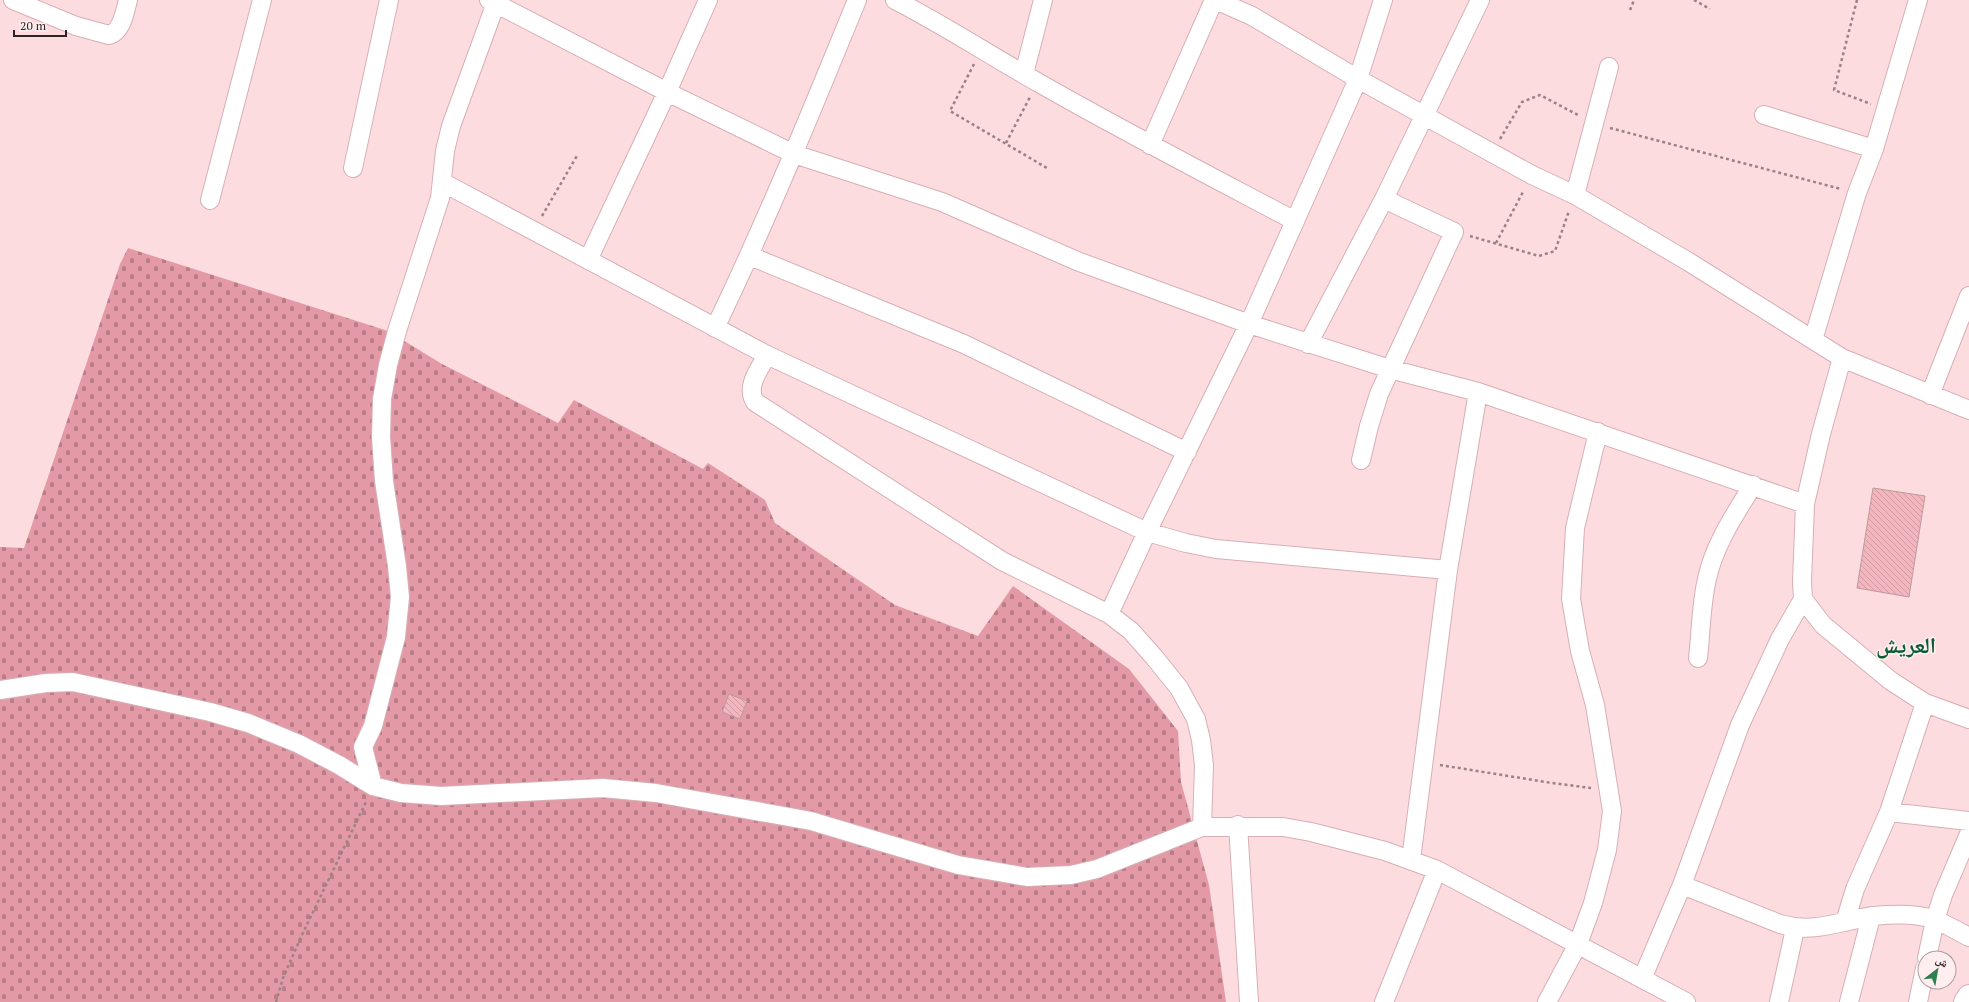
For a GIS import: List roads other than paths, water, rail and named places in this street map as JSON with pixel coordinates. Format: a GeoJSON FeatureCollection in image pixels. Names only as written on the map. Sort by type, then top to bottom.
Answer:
{"type":"FeatureCollection","features":[{"type":"Feature","properties":{"kind":"street"},"geometry":{"type":"LineString","coordinates":[[12,0],[76,26],[109,35],[115,33],[119,28],[128,0]]}},
{"type":"Feature","properties":{"kind":"street"},"geometry":{"type":"LineString","coordinates":[[210,200],[262,0]]}},
{"type":"Feature","properties":{"kind":"street"},"geometry":{"type":"LineString","coordinates":[[353,168],[389,0]]}},
{"type":"Feature","properties":{"kind":"street"},"geometry":{"type":"LineString","coordinates":[[588,260],[667,92],[708,0]]}},
{"type":"Feature","properties":{"kind":"street"},"geometry":{"type":"LineString","coordinates":[[715,328],[750,256],[794,154],[856,0]]}},
{"type":"Feature","properties":{"kind":"street"},"geometry":{"type":"LineString","coordinates":[[895,0],[925,15],[1031,78],[1150,144],[1296,221]]}},
{"type":"Feature","properties":{"kind":"street"},"geometry":{"type":"LineString","coordinates":[[1031,78],[1043,0]]}},
{"type":"Feature","properties":{"kind":"street"},"geometry":{"type":"LineString","coordinates":[[1150,144],[1215,0],[1252,16],[1358,79],[1424,114],[1532,175],[1575,196],[1689,262],[1842,358],[1969,410]]}},
{"type":"Feature","properties":{"kind":"street"},"geometry":{"type":"LineString","coordinates":[[1109,614],[1147,532],[1249,324],[1296,221],[1358,79],[1383,0]]}},
{"type":"Feature","properties":{"kind":"street"},"geometry":{"type":"LineString","coordinates":[[1308,344],[1384,199],[1480,0]]}},
{"type":"Feature","properties":{"kind":"street"},"geometry":{"type":"LineString","coordinates":[[1813,340],[1857,193],[1874,148],[1886,110],[1918,0]]}},
{"type":"Feature","properties":{"kind":"street"},"geometry":{"type":"LineString","coordinates":[[373,786],[363,747],[373,726],[396,637],[400,597],[397,566],[384,481],[381,437],[382,399],[388,365],[397,331],[440,198],[445,151],[451,126],[494,1],[667,92],[794,154],[942,202],[1078,261],[1249,324],[1390,369],[1478,392],[1805,504]]}},
{"type":"Feature","properties":{"kind":"street"},"geometry":{"type":"LineString","coordinates":[[1575,196],[1609,67]]}},
{"type":"Feature","properties":{"kind":"street"},"geometry":{"type":"LineString","coordinates":[[1764,115],[1874,148]]}},
{"type":"Feature","properties":{"kind":"street"},"geometry":{"type":"LineString","coordinates":[[442,182],[768,355],[1147,532],[1186,543],[1216,549],[1448,570]]}},
{"type":"Feature","properties":{"kind":"street"},"geometry":{"type":"LineString","coordinates":[[1362,460],[1369,426],[1390,369],[1454,232],[1384,199]]}},
{"type":"Feature","properties":{"kind":"street"},"geometry":{"type":"LineString","coordinates":[[750,256],[964,344],[1187,452]]}},
{"type":"Feature","properties":{"kind":"street"},"geometry":{"type":"LineString","coordinates":[[1930,395],[1969,296]]}},
{"type":"Feature","properties":{"kind":"street"},"geometry":{"type":"LineString","coordinates":[[768,355],[751,387],[750,394],[755,402],[1002,561],[1109,614],[1130,632],[1154,657],[1179,688],[1196,719],[1201,740],[1204,765],[1202,827]]}},
{"type":"Feature","properties":{"kind":"street"},"geometry":{"type":"LineString","coordinates":[[1642,979],[1682,885],[1740,725],[1774,652],[1803,599],[1802,582],[1805,504],[1821,434],[1842,358]]}},
{"type":"Feature","properties":{"kind":"street"},"geometry":{"type":"LineString","coordinates":[[1411,860],[1448,570],[1478,392]]}},
{"type":"Feature","properties":{"kind":"street"},"geometry":{"type":"LineString","coordinates":[[1547,1002],[1578,944],[1593,903],[1607,850],[1612,811],[1595,705],[1580,651],[1571,599],[1576,528],[1598,432]]}},
{"type":"Feature","properties":{"kind":"street"},"geometry":{"type":"LineString","coordinates":[[1698,658],[1705,592],[1710,567],[1735,514],[1753,485]]}},
{"type":"Feature","properties":{"kind":"street"},"geometry":{"type":"LineString","coordinates":[[1803,599],[1823,625],[1858,656],[1891,681],[1925,703],[1969,719]]}},
{"type":"Feature","properties":{"kind":"street"},"geometry":{"type":"LineString","coordinates":[[0,690],[46,683],[73,682],[210,712],[248,723],[299,744],[340,765],[373,786],[400,792],[441,796],[603,788],[656,793],[811,821],[958,865],[1027,877],[1071,875],[1097,869],[1121,861],[1202,827],[1238,825],[1283,827],[1311,832],[1411,860],[1437,870],[1686,1002]]}},
{"type":"Feature","properties":{"kind":"street"},"geometry":{"type":"LineString","coordinates":[[1845,922],[1855,889],[1889,812],[1925,703]]}},
{"type":"Feature","properties":{"kind":"street"},"geometry":{"type":"LineString","coordinates":[[1889,812],[1969,821]]}},
{"type":"Feature","properties":{"kind":"street"},"geometry":{"type":"LineString","coordinates":[[1238,825],[1248,1002]]}},
{"type":"Feature","properties":{"kind":"street"},"geometry":{"type":"LineString","coordinates":[[1929,950],[1935,920],[1943,895],[1969,834]]}},
{"type":"Feature","properties":{"kind":"street"},"geometry":{"type":"LineString","coordinates":[[1384,1002],[1437,870]]}},
{"type":"Feature","properties":{"kind":"street"},"geometry":{"type":"LineString","coordinates":[[1682,885],[1795,928],[1813,928],[1871,917],[1908,915],[1935,920],[1969,937]]}},
{"type":"Feature","properties":{"kind":"street"},"geometry":{"type":"LineString","coordinates":[[1849,1002],[1871,917]]}},
{"type":"Feature","properties":{"kind":"street"},"geometry":{"type":"LineString","coordinates":[[1779,1002],[1795,928]]}},
{"type":"Feature","properties":{"kind":"street"},"geometry":{"type":"LineString","coordinates":[[1918,1002],[1920,990]]}},
{"type":"Feature","properties":{"kind":"street"},"geometry":{"type":"LineString","coordinates":[[1965,1002],[1969,996]]}},
{"type":"Feature","properties":{"kind":"district","name":"العريش"},"geometry":{"type":"Point","coordinates":[1906,644]}}]}
